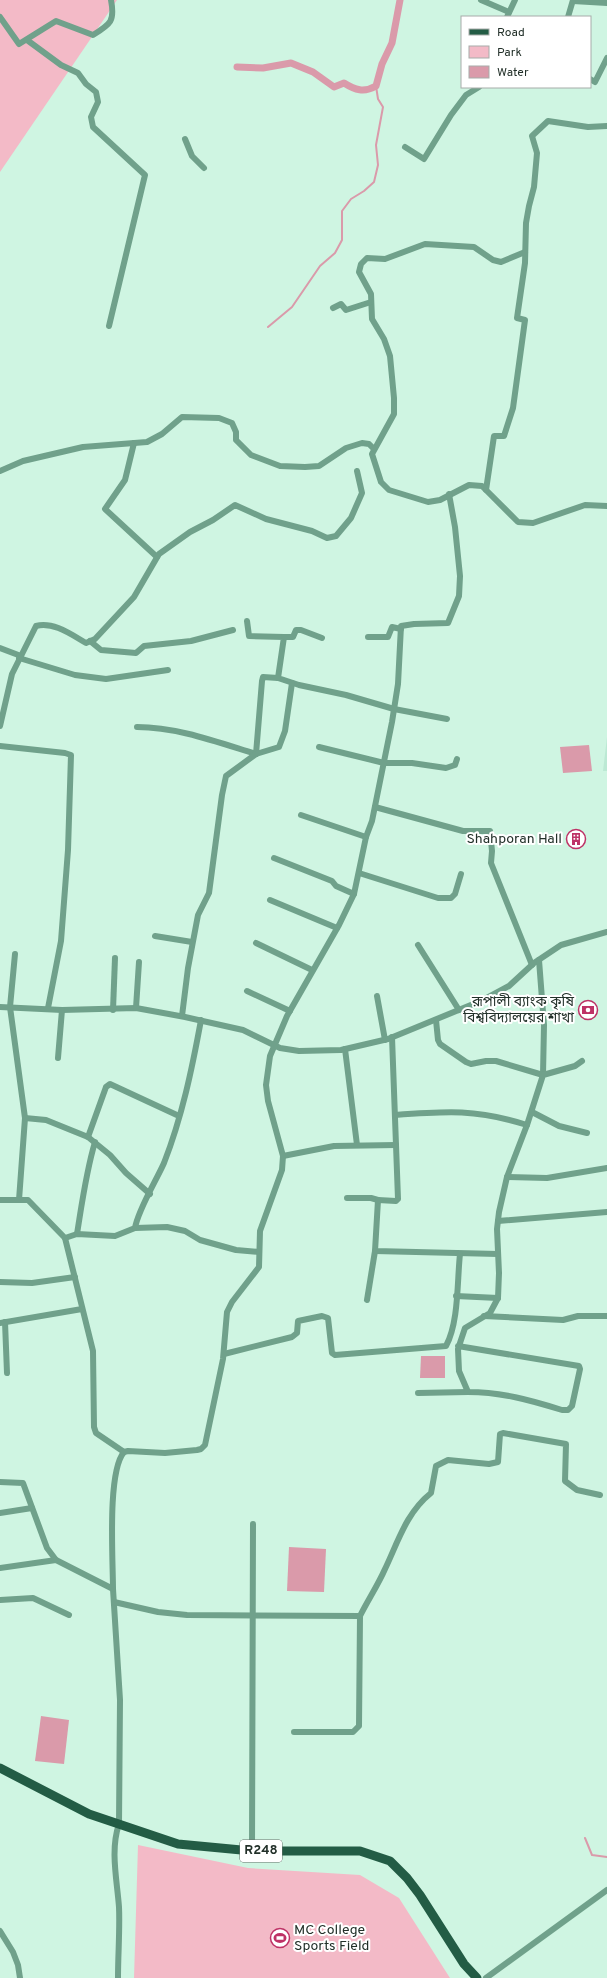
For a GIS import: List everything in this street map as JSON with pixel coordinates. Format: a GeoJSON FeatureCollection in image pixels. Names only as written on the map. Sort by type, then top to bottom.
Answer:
{"type":"FeatureCollection","features":[{"type":"Feature","properties":{"kind":"main road","name":"R248"},"geometry":{"type":"LineString","coordinates":[[0,1768],[89,1814],[178,1844],[252,1852],[360,1851],[390,1861],[411,1883],[436,1919],[464,1964],[477,1978]]}},
{"type":"Feature","properties":{"kind":"street"},"geometry":{"type":"LineString","coordinates":[[0,16],[19,44],[56,22],[93,35],[111,20],[113,13],[110,0]]}},
{"type":"Feature","properties":{"kind":"street"},"geometry":{"type":"LineString","coordinates":[[480,0],[508,14],[515,0]]}},
{"type":"Feature","properties":{"kind":"street"},"geometry":{"type":"LineString","coordinates":[[568,16],[573,0],[607,3]]}},
{"type":"Feature","properties":{"kind":"street"},"geometry":{"type":"LineString","coordinates":[[27,40],[61,65],[78,73],[86,84],[96,92],[98,102],[91,117],[93,127],[145,175],[109,326]]}},
{"type":"Feature","properties":{"kind":"street"},"geometry":{"type":"LineString","coordinates":[[591,80],[595,82],[607,58]]}},
{"type":"Feature","properties":{"kind":"street"},"geometry":{"type":"LineString","coordinates":[[405,147],[424,159],[451,115],[466,95],[477,88]]}},
{"type":"Feature","properties":{"kind":"street"},"geometry":{"type":"LineString","coordinates":[[486,490],[494,436],[504,436],[513,408],[525,320],[517,318],[526,252],[526,223],[528,206],[534,187],[537,153],[532,136],[548,121],[588,127],[607,126]]}},
{"type":"Feature","properties":{"kind":"street"},"geometry":{"type":"LineString","coordinates":[[185,139],[192,156],[204,168]]}},
{"type":"Feature","properties":{"kind":"street"},"geometry":{"type":"LineString","coordinates":[[526,252],[501,262],[493,260],[474,247],[426,244],[385,259],[367,258],[361,264],[359,272],[371,294],[372,319],[384,339],[390,356],[394,398],[394,414],[372,454],[381,482],[389,490],[428,502],[440,500],[469,485],[482,486],[518,522],[525,524],[540,521],[585,505],[607,506]]}},
{"type":"Feature","properties":{"kind":"street"},"geometry":{"type":"LineString","coordinates":[[333,308],[341,304],[346,310],[371,302]]}},
{"type":"Feature","properties":{"kind":"street"},"geometry":{"type":"LineString","coordinates":[[0,471],[23,461],[83,447],[147,442],[162,434],[182,417],[219,418],[232,423],[236,432],[236,440],[251,455],[280,466],[318,466],[346,448],[362,444],[369,444],[374,449]]}},
{"type":"Feature","properties":{"kind":"street"},"geometry":{"type":"LineString","coordinates":[[134,443],[125,480],[106,509],[157,557]]}},
{"type":"Feature","properties":{"kind":"street"},"geometry":{"type":"LineString","coordinates":[[0,726],[2,704],[12,674],[36,626],[42,624],[65,631],[86,644],[95,639],[134,597],[157,557],[190,532],[213,520],[235,504],[266,519],[312,531],[327,538],[336,536],[351,518],[362,493],[357,471]]}},
{"type":"Feature","properties":{"kind":"street"},"geometry":{"type":"LineString","coordinates":[[0,1200],[28,1200],[65,1238],[93,1351],[94,1427],[96,1433],[124,1452],[165,1453],[201,1449],[205,1445],[224,1354],[227,1312],[232,1302],[259,1267],[260,1231],[282,1170],[283,1156],[268,1101],[266,1085],[267,1068],[273,1045],[354,894],[366,837],[375,808],[394,709],[398,684],[401,626],[448,623],[457,606],[460,576],[455,527],[449,494]]}},
{"type":"Feature","properties":{"kind":"street"},"geometry":{"type":"LineString","coordinates":[[247,621],[249,636],[293,637],[296,630],[301,630],[322,638]]}},
{"type":"Feature","properties":{"kind":"street"},"geometry":{"type":"LineString","coordinates":[[368,638],[388,637],[392,627],[401,629]]}},
{"type":"Feature","properties":{"kind":"street"},"geometry":{"type":"LineString","coordinates":[[90,641],[101,650],[136,653],[144,646],[191,641],[233,630]]}},
{"type":"Feature","properties":{"kind":"street"},"geometry":{"type":"LineString","coordinates":[[278,678],[284,637]]}},
{"type":"Feature","properties":{"kind":"street"},"geometry":{"type":"LineString","coordinates":[[0,648],[20,657],[75,675],[106,679],[168,670]]}},
{"type":"Feature","properties":{"kind":"street"},"geometry":{"type":"LineString","coordinates":[[256,754],[263,677],[278,678],[292,683],[346,695],[394,709],[447,719]]}},
{"type":"Feature","properties":{"kind":"street"},"geometry":{"type":"LineString","coordinates":[[182,1016],[192,942],[198,915],[209,893],[222,795],[226,776],[256,754],[279,747],[285,731],[292,683]]}},
{"type":"Feature","properties":{"kind":"street"},"geometry":{"type":"LineString","coordinates":[[137,727],[151,727],[190,734],[256,754]]}},
{"type":"Feature","properties":{"kind":"street"},"geometry":{"type":"LineString","coordinates":[[0,746],[65,753],[71,755],[68,850],[61,941],[48,1008]]}},
{"type":"Feature","properties":{"kind":"street"},"geometry":{"type":"LineString","coordinates":[[319,747],[384,763],[412,763],[446,768],[456,765],[457,759]]}},
{"type":"Feature","properties":{"kind":"street"},"geometry":{"type":"LineString","coordinates":[[375,808],[463,831],[490,831],[492,851],[491,864],[532,965]]}},
{"type":"Feature","properties":{"kind":"street"},"geometry":{"type":"LineString","coordinates":[[301,815],[366,837]]}},
{"type":"Feature","properties":{"kind":"street"},"geometry":{"type":"LineString","coordinates":[[274,858],[332,881],[336,886],[354,894]]}},
{"type":"Feature","properties":{"kind":"street"},"geometry":{"type":"LineString","coordinates":[[359,873],[438,898],[451,898],[455,894],[461,874]]}},
{"type":"Feature","properties":{"kind":"street"},"geometry":{"type":"LineString","coordinates":[[270,900],[337,928]]}},
{"type":"Feature","properties":{"kind":"street"},"geometry":{"type":"LineString","coordinates":[[0,1006],[62,1010],[113,1010],[136,1008],[182,1016],[243,1030],[280,1048],[299,1051],[345,1049],[385,1040],[459,1010],[509,986],[532,965],[561,945],[607,932]]}},
{"type":"Feature","properties":{"kind":"street"},"geometry":{"type":"LineString","coordinates":[[155,936],[192,942]]}},
{"type":"Feature","properties":{"kind":"street"},"geometry":{"type":"LineString","coordinates":[[256,943],[312,970]]}},
{"type":"Feature","properties":{"kind":"street"},"geometry":{"type":"LineString","coordinates":[[418,945],[459,1010]]}},
{"type":"Feature","properties":{"kind":"street"},"geometry":{"type":"LineString","coordinates":[[15,954],[10,1007],[26,1118],[19,1200]]}},
{"type":"Feature","properties":{"kind":"street"},"geometry":{"type":"LineString","coordinates":[[113,1010],[115,958]]}},
{"type":"Feature","properties":{"kind":"street"},"geometry":{"type":"LineString","coordinates":[[468,1392],[459,1371],[458,1346],[465,1328],[490,1313],[498,1298],[498,1221],[507,1176],[528,1125],[543,1075],[544,1025],[539,960]]}},
{"type":"Feature","properties":{"kind":"street"},"geometry":{"type":"LineString","coordinates":[[136,1008],[138,962]]}},
{"type":"Feature","properties":{"kind":"street"},"geometry":{"type":"LineString","coordinates":[[246,991],[290,1011]]}},
{"type":"Feature","properties":{"kind":"street"},"geometry":{"type":"LineString","coordinates":[[378,996],[385,1040]]}},
{"type":"Feature","properties":{"kind":"street"},"geometry":{"type":"LineString","coordinates":[[58,1058],[62,1010]]}},
{"type":"Feature","properties":{"kind":"street"},"geometry":{"type":"LineString","coordinates":[[135,1228],[164,1163],[179,1116],[189,1081],[201,1020]]}},
{"type":"Feature","properties":{"kind":"street"},"geometry":{"type":"LineString","coordinates":[[436,1020],[438,1040],[440,1044],[471,1064],[496,1061],[543,1075],[575,1066],[582,1061]]}},
{"type":"Feature","properties":{"kind":"street"},"geometry":{"type":"LineString","coordinates":[[348,1198],[370,1198],[396,1201],[398,1199],[392,1037]]}},
{"type":"Feature","properties":{"kind":"street"},"geometry":{"type":"LineString","coordinates":[[345,1049],[357,1145]]}},
{"type":"Feature","properties":{"kind":"street"},"geometry":{"type":"LineString","coordinates":[[88,1137],[106,1087],[110,1084],[179,1116]]}},
{"type":"Feature","properties":{"kind":"street"},"geometry":{"type":"LineString","coordinates":[[395,1115],[469,1112],[504,1118],[528,1125]]}},
{"type":"Feature","properties":{"kind":"street"},"geometry":{"type":"LineString","coordinates":[[532,1112],[559,1126],[587,1133]]}},
{"type":"Feature","properties":{"kind":"street"},"geometry":{"type":"LineString","coordinates":[[26,1118],[46,1120],[88,1137],[110,1155],[126,1173],[150,1194]]}},
{"type":"Feature","properties":{"kind":"street"},"geometry":{"type":"LineString","coordinates":[[77,1234],[86,1185],[86,1173],[95,1142]]}},
{"type":"Feature","properties":{"kind":"street"},"geometry":{"type":"LineString","coordinates":[[283,1156],[323,1147],[396,1145]]}},
{"type":"Feature","properties":{"kind":"street"},"geometry":{"type":"LineString","coordinates":[[507,1176],[547,1178],[607,1168]]}},
{"type":"Feature","properties":{"kind":"street"},"geometry":{"type":"LineString","coordinates":[[367,1300],[375,1251],[378,1200]]}},
{"type":"Feature","properties":{"kind":"street"},"geometry":{"type":"LineString","coordinates":[[498,1221],[607,1212]]}},
{"type":"Feature","properties":{"kind":"street"},"geometry":{"type":"LineString","coordinates":[[65,1238],[77,1234],[115,1236],[135,1228],[167,1227],[185,1231],[200,1240],[236,1250],[259,1252]]}},
{"type":"Feature","properties":{"kind":"street"},"geometry":{"type":"LineString","coordinates":[[375,1251],[498,1254]]}},
{"type":"Feature","properties":{"kind":"street"},"geometry":{"type":"LineString","coordinates":[[224,1354],[292,1337],[297,1333],[298,1321],[322,1316],[328,1318],[332,1353],[334,1355],[446,1346],[450,1338],[460,1254]]}},
{"type":"Feature","properties":{"kind":"street"},"geometry":{"type":"LineString","coordinates":[[0,1282],[32,1283],[75,1277]]}},
{"type":"Feature","properties":{"kind":"street"},"geometry":{"type":"LineString","coordinates":[[456,1296],[498,1298]]}},
{"type":"Feature","properties":{"kind":"street"},"geometry":{"type":"LineString","coordinates":[[7,1373],[2,1323],[82,1309]]}},
{"type":"Feature","properties":{"kind":"street"},"geometry":{"type":"LineString","coordinates":[[484,1316],[563,1320],[578,1316],[607,1316]]}},
{"type":"Feature","properties":{"kind":"street"},"geometry":{"type":"LineString","coordinates":[[418,1393],[487,1392],[514,1396],[562,1410],[568,1410],[572,1406],[580,1369],[579,1366],[458,1346]]}},
{"type":"Feature","properties":{"kind":"street"},"geometry":{"type":"LineString","coordinates":[[294,1732],[353,1732],[359,1726],[360,1616],[385,1571],[403,1525],[424,1499],[431,1493],[436,1466],[448,1460],[489,1464],[498,1462],[500,1434],[503,1433],[566,1444],[565,1481],[577,1490],[600,1495]]}},
{"type":"Feature","properties":{"kind":"street"},"geometry":{"type":"LineString","coordinates":[[118,1978],[119,1908],[115,1870],[116,1833],[119,1824],[120,1700],[113,1589],[114,1494],[116,1474],[121,1455],[124,1452]]}},
{"type":"Feature","properties":{"kind":"street"},"geometry":{"type":"LineString","coordinates":[[0,1482],[23,1483],[47,1548],[56,1560],[113,1589]]}},
{"type":"Feature","properties":{"kind":"street"},"geometry":{"type":"LineString","coordinates":[[0,1513],[32,1508]]}},
{"type":"Feature","properties":{"kind":"street"},"geometry":{"type":"LineString","coordinates":[[252,1852],[253,1524]]}},
{"type":"Feature","properties":{"kind":"street"},"geometry":{"type":"LineString","coordinates":[[0,1568],[56,1560]]}},
{"type":"Feature","properties":{"kind":"street"},"geometry":{"type":"LineString","coordinates":[[0,1600],[33,1598],[69,1615]]}},
{"type":"Feature","properties":{"kind":"street"},"geometry":{"type":"LineString","coordinates":[[114,1602],[158,1612],[187,1615],[360,1616]]}},
{"type":"Feature","properties":{"kind":"street"},"geometry":{"type":"LineString","coordinates":[[486,1978],[607,1890]]}},
{"type":"Feature","properties":{"kind":"street"},"geometry":{"type":"LineString","coordinates":[[0,1931],[13,1952],[18,1965],[20,1978]]}},
{"type":"Feature","properties":{"kind":"shaded area"},"geometry":{"type":"Polygon","coordinates":[[[607,737],[607,771],[603,771],[607,737]]]}},
{"type":"Feature","properties":{"kind":"green space"},"geometry":{"type":"Polygon","coordinates":[[[0,0],[117,0],[0,172],[0,0]]]}},
{"type":"Feature","properties":{"kind":"green space","name":"MC College Sports Field"},"geometry":{"type":"Polygon","coordinates":[[[138,1845],[248,1868],[360,1875],[399,1898],[450,1978],[134,1978],[138,1845]]]}},
{"type":"Feature","properties":{"kind":"water"},"geometry":{"type":"Polygon","coordinates":[[[589,745],[592,771],[563,773],[560,747],[589,745]]]}},
{"type":"Feature","properties":{"kind":"water"},"geometry":{"type":"Polygon","coordinates":[[[421,1356],[445,1356],[445,1378],[420,1378],[421,1356]]]}},
{"type":"Feature","properties":{"kind":"water"},"geometry":{"type":"Polygon","coordinates":[[[289,1547],[326,1549],[324,1592],[287,1591],[289,1547]]]}},
{"type":"Feature","properties":{"kind":"water"},"geometry":{"type":"Polygon","coordinates":[[[41,1716],[69,1720],[64,1764],[35,1761],[41,1716]]]}},
{"type":"Feature","properties":{"kind":"waterway"},"geometry":{"type":"LineString","coordinates":[[237,67],[263,68],[291,63],[313,72],[334,87],[344,83],[360,90],[372,88],[376,86],[382,64],[392,43],[400,0]]}},
{"type":"Feature","properties":{"kind":"waterway"},"geometry":{"type":"LineString","coordinates":[[268,327],[292,307],[320,266],[335,253],[342,240],[342,211],[351,199],[364,191],[374,182],[378,165],[376,145],[383,107],[378,99],[376,86]]}},
{"type":"Feature","properties":{"kind":"waterway"},"geometry":{"type":"LineString","coordinates":[[585,1838],[592,1855],[607,1857]]}},
{"type":"Feature","properties":{"kind":"place","name":"Shahporan Hall"},"geometry":{"type":"Point","coordinates":[576,839]}},
{"type":"Feature","properties":{"kind":"place","name":"রূপালী ব্যাংক কৃষি বিশ্ববিদ্যালয়ের শাখা"},"geometry":{"type":"Point","coordinates":[588,1010]}},
{"type":"Feature","properties":{"kind":"place","name":"MC College Sports Field"},"geometry":{"type":"Point","coordinates":[280,1938]}}]}
